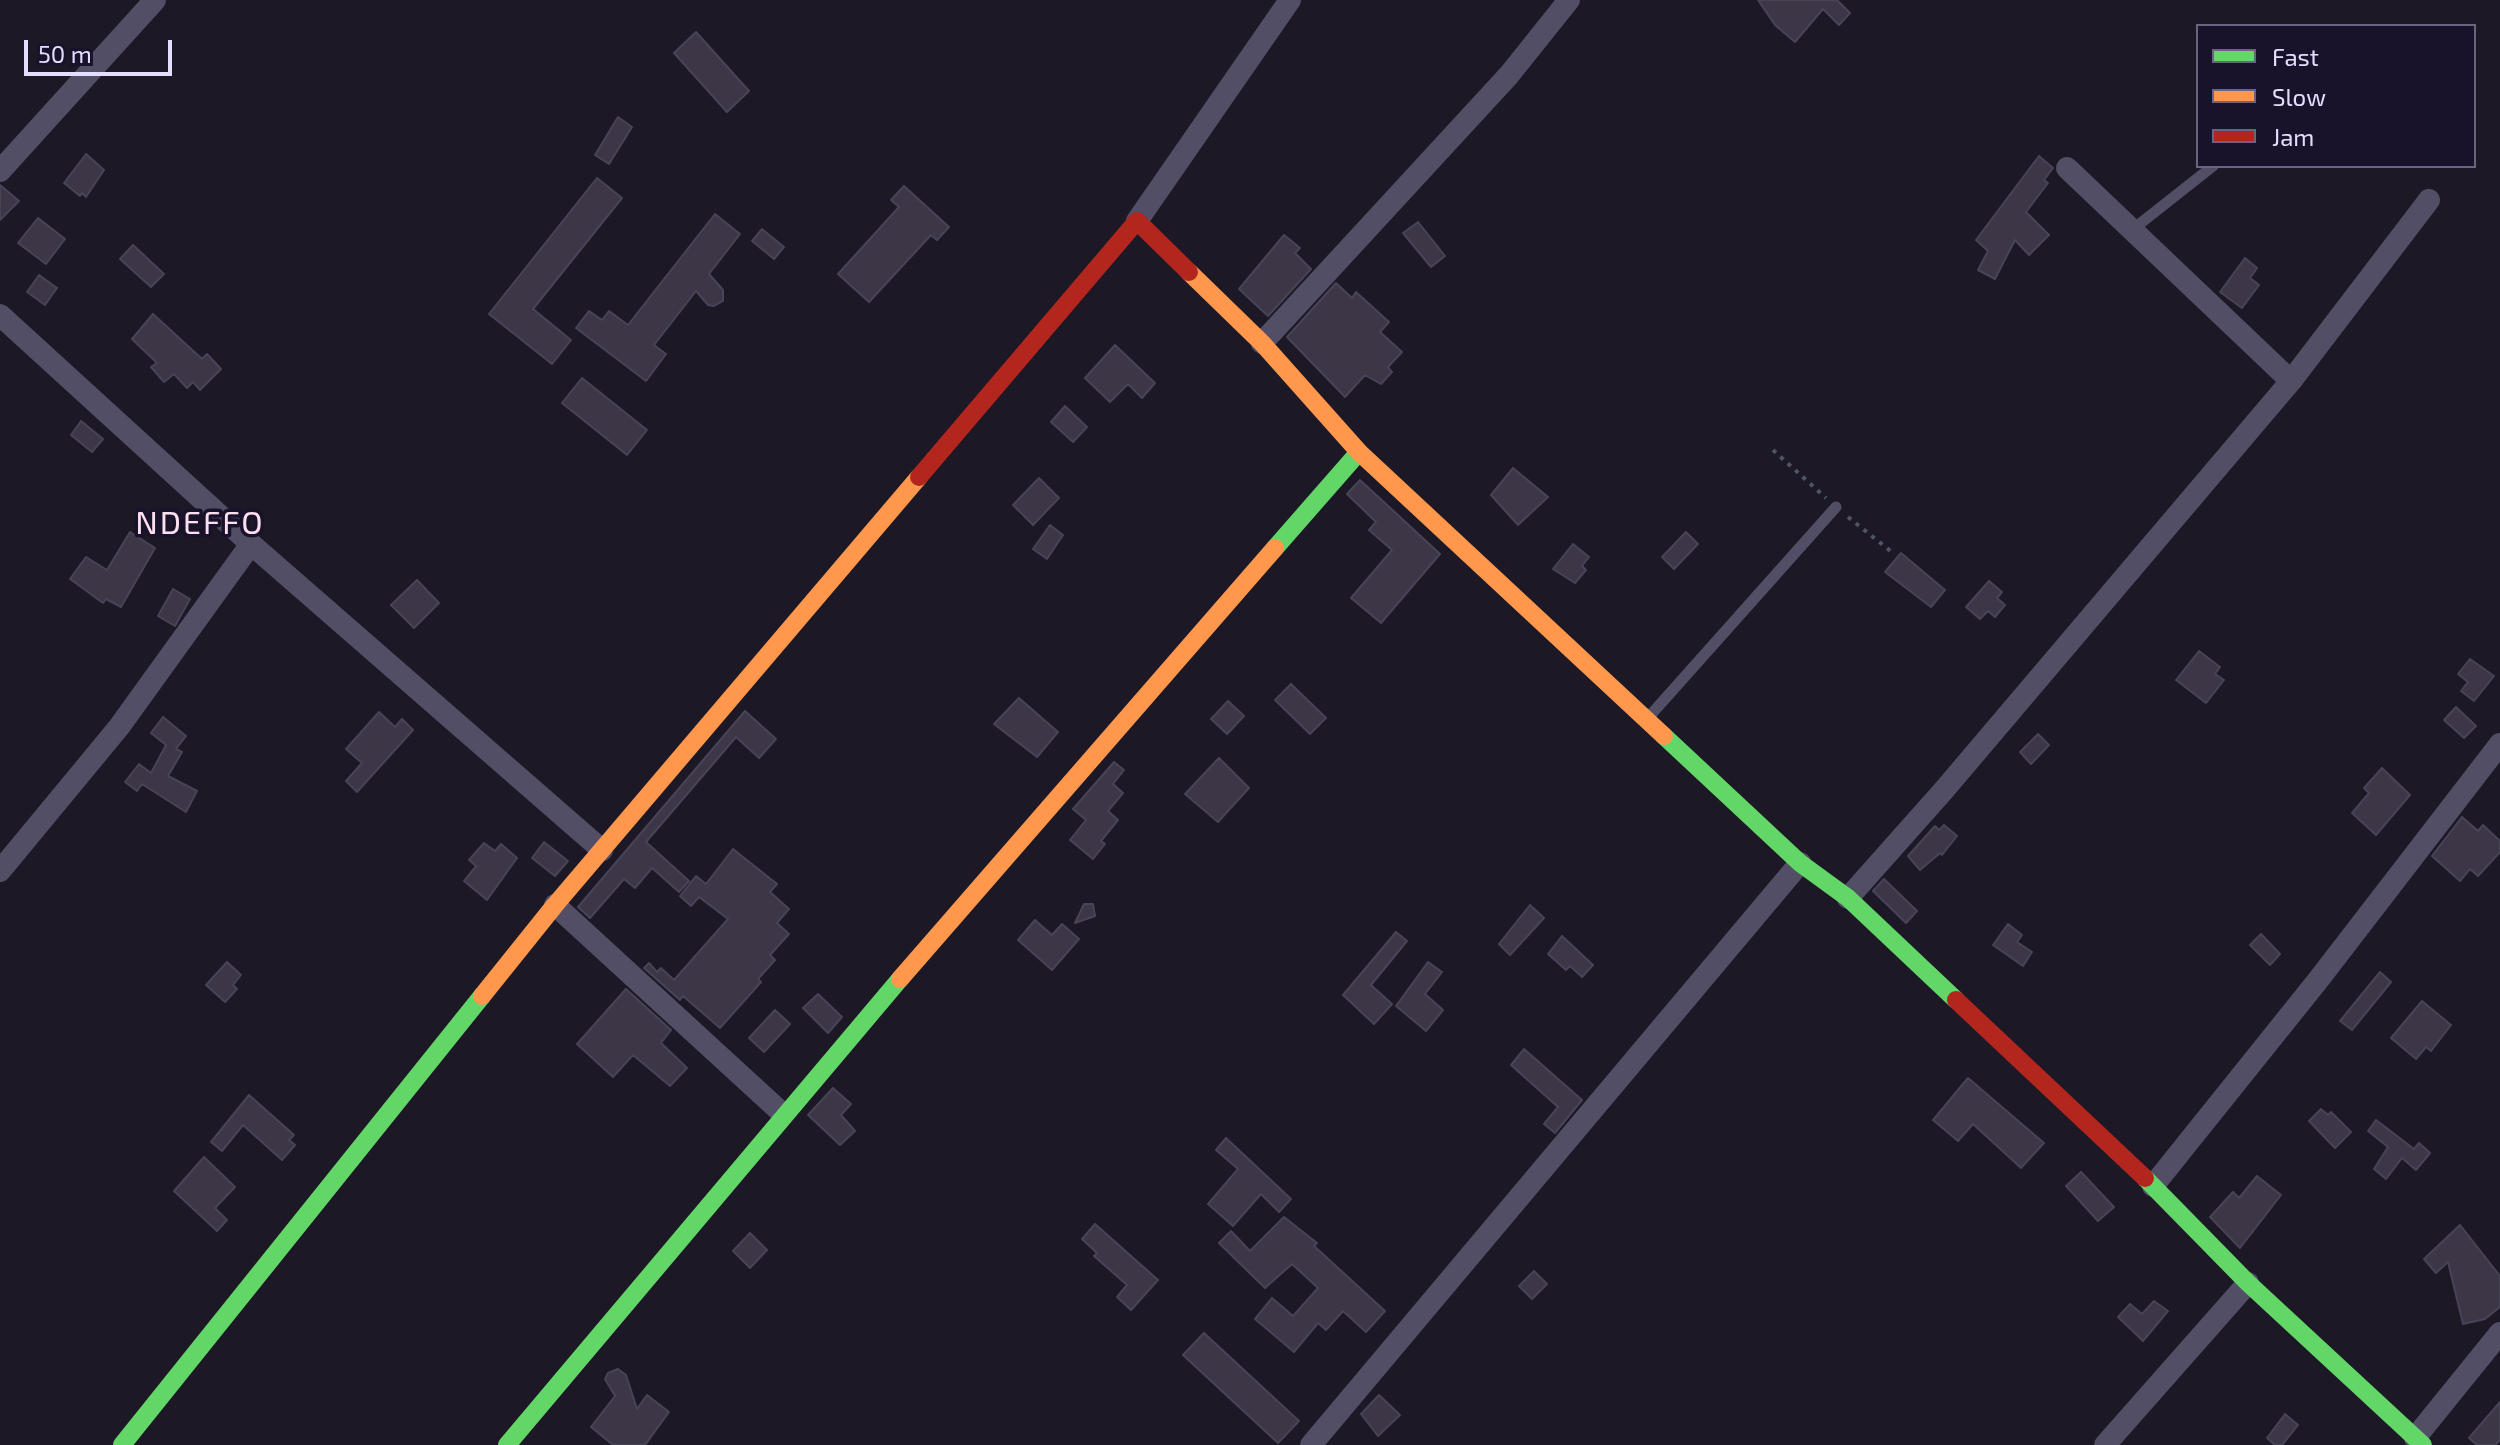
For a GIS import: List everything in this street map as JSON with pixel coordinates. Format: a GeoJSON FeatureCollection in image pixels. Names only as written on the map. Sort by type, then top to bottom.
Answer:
{"type":"FeatureCollection","features":[{"type":"Feature","properties":{"kind":"street"},"geometry":{"type":"LineString","coordinates":[[0,171],[155,0]]}},
{"type":"Feature","properties":{"kind":"street"},"geometry":{"type":"LineString","coordinates":[[122,1445],[555,905],[1137,221],[1290,0]]}},
{"type":"Feature","properties":{"kind":"street"},"geometry":{"type":"LineString","coordinates":[[1262,343],[1509,75],[1569,0]]}},
{"type":"Feature","properties":{"kind":"street"},"geometry":{"type":"LineString","coordinates":[[2067,168],[2291,381]]}},
{"type":"Feature","properties":{"kind":"street"},"geometry":{"type":"LineString","coordinates":[[1848,898],[1944,790],[2291,381],[2429,200]]}},
{"type":"Feature","properties":{"kind":"street"},"geometry":{"type":"LineString","coordinates":[[1137,221],[1262,343],[1359,452],[1800,863],[1848,898],[2153,1186],[2248,1283],[2419,1441],[2500,1333]]}},
{"type":"Feature","properties":{"kind":"street"},"geometry":{"type":"LineString","coordinates":[[0,315],[251,544],[602,850]]}},
{"type":"Feature","properties":{"kind":"street"},"geometry":{"type":"LineString","coordinates":[[507,1445],[783,1114],[1359,452]]}},
{"type":"Feature","properties":{"kind":"street"},"geometry":{"type":"LineString","coordinates":[[0,871],[119,727],[251,544]]}},
{"type":"Feature","properties":{"kind":"street"},"geometry":{"type":"LineString","coordinates":[[2153,1186],[2329,967],[2500,744]]}},
{"type":"Feature","properties":{"kind":"street"},"geometry":{"type":"LineString","coordinates":[[1311,1445],[1800,863]]}},
{"type":"Feature","properties":{"kind":"street"},"geometry":{"type":"LineString","coordinates":[[555,905],[783,1114]]}},
{"type":"Feature","properties":{"kind":"street"},"geometry":{"type":"LineString","coordinates":[[2105,1445],[2248,1283]]}},
{"type":"Feature","properties":{"kind":"lane"},"geometry":{"type":"LineString","coordinates":[[2132,230],[2210,168]]}},
{"type":"Feature","properties":{"kind":"lane"},"geometry":{"type":"LineString","coordinates":[[1647,720],[1836,507]]}},
{"type":"Feature","properties":{"kind":"building"},"geometry":{"type":"Polygon","coordinates":[[[1758,0],[1837,0],[1850,13],[1839,25],[1823,9],[1795,42],[1775,25],[1758,0]]]}},
{"type":"Feature","properties":{"kind":"building"},"geometry":{"type":"Polygon","coordinates":[[[696,32],[749,91],[727,112],[674,53],[696,32]]]}},
{"type":"Feature","properties":{"kind":"building"},"geometry":{"type":"Polygon","coordinates":[[[618,117],[632,127],[609,164],[595,155],[618,117]]]}},
{"type":"Feature","properties":{"kind":"building"},"geometry":{"type":"Polygon","coordinates":[[[86,154],[104,170],[86,197],[64,183],[86,154]]]}},
{"type":"Feature","properties":{"kind":"building"},"geometry":{"type":"Polygon","coordinates":[[[2039,156],[2053,168],[2044,180],[2048,183],[2026,212],[2049,235],[2029,255],[2015,240],[1995,279],[1978,270],[1988,251],[1976,240],[2039,156]]]}},
{"type":"Feature","properties":{"kind":"building"},"geometry":{"type":"Polygon","coordinates":[[[597,178],[622,198],[533,309],[571,340],[552,364],[489,314],[597,178]]]}},
{"type":"Feature","properties":{"kind":"building"},"geometry":{"type":"Polygon","coordinates":[[[0,185],[19,201],[0,220],[0,185]]]}},
{"type":"Feature","properties":{"kind":"building"},"geometry":{"type":"Polygon","coordinates":[[[904,186],[949,227],[937,240],[931,235],[869,302],[838,274],[899,207],[891,200],[904,186]]]}},
{"type":"Feature","properties":{"kind":"building"},"geometry":{"type":"Polygon","coordinates":[[[715,214],[740,234],[709,274],[723,290],[723,301],[714,306],[708,305],[696,291],[654,345],[666,354],[646,381],[576,328],[589,311],[602,320],[609,311],[628,325],[715,214]]]}},
{"type":"Feature","properties":{"kind":"building"},"geometry":{"type":"Polygon","coordinates":[[[38,218],[65,239],[46,264],[18,243],[38,218]]]}},
{"type":"Feature","properties":{"kind":"building"},"geometry":{"type":"Polygon","coordinates":[[[1418,222],[1445,256],[1431,267],[1403,233],[1418,222]]]}},
{"type":"Feature","properties":{"kind":"building"},"geometry":{"type":"Polygon","coordinates":[[[762,229],[784,247],[774,259],[752,241],[762,229]]]}},
{"type":"Feature","properties":{"kind":"building"},"geometry":{"type":"Polygon","coordinates":[[[1284,235],[1300,248],[1295,253],[1311,269],[1268,316],[1239,289],[1284,235]]]}},
{"type":"Feature","properties":{"kind":"building"},"geometry":{"type":"Polygon","coordinates":[[[133,245],[164,274],[151,287],[120,259],[133,245]]]}},
{"type":"Feature","properties":{"kind":"building"},"geometry":{"type":"Polygon","coordinates":[[[2245,258],[2257,268],[2250,278],[2259,285],[2242,308],[2220,292],[2245,258]]]}},
{"type":"Feature","properties":{"kind":"building"},"geometry":{"type":"Polygon","coordinates":[[[39,275],[57,288],[45,305],[27,292],[39,275]]]}},
{"type":"Feature","properties":{"kind":"building"},"geometry":{"type":"Polygon","coordinates":[[[1336,283],[1352,298],[1356,292],[1389,322],[1380,332],[1402,352],[1388,367],[1392,372],[1381,384],[1365,375],[1345,397],[1287,337],[1336,283]]]}},
{"type":"Feature","properties":{"kind":"building"},"geometry":{"type":"Polygon","coordinates":[[[153,314],[202,359],[207,354],[221,369],[200,390],[193,382],[187,388],[174,374],[164,382],[151,367],[157,363],[132,339],[153,314]]]}},
{"type":"Feature","properties":{"kind":"building"},"geometry":{"type":"Polygon","coordinates":[[[1115,345],[1155,383],[1142,398],[1128,384],[1110,402],[1085,378],[1115,345]]]}},
{"type":"Feature","properties":{"kind":"building"},"geometry":{"type":"Polygon","coordinates":[[[582,378],[647,430],[627,455],[562,403],[582,378]]]}},
{"type":"Feature","properties":{"kind":"building"},"geometry":{"type":"Polygon","coordinates":[[[1065,406],[1087,427],[1073,442],[1051,422],[1065,406]]]}},
{"type":"Feature","properties":{"kind":"building"},"geometry":{"type":"Polygon","coordinates":[[[81,421],[103,439],[92,452],[71,435],[81,421]]]}},
{"type":"Feature","properties":{"kind":"building"},"geometry":{"type":"Polygon","coordinates":[[[1513,468],[1548,497],[1518,525],[1491,495],[1513,468]]]}},
{"type":"Feature","properties":{"kind":"building"},"geometry":{"type":"Polygon","coordinates":[[[1039,478],[1059,498],[1033,525],[1013,505],[1039,478]]]}},
{"type":"Feature","properties":{"kind":"building"},"geometry":{"type":"Polygon","coordinates":[[[1360,480],[1440,554],[1381,623],[1351,598],[1392,550],[1369,530],[1376,522],[1347,494],[1360,480]]]}},
{"type":"Feature","properties":{"kind":"building"},"geometry":{"type":"Polygon","coordinates":[[[1050,525],[1063,535],[1047,559],[1033,549],[1050,525]]]}},
{"type":"Feature","properties":{"kind":"building"},"geometry":{"type":"Polygon","coordinates":[[[130,532],[155,548],[121,607],[106,599],[103,603],[70,579],[86,557],[107,570],[130,532]]]}},
{"type":"Feature","properties":{"kind":"building"},"geometry":{"type":"Polygon","coordinates":[[[1686,532],[1698,544],[1674,569],[1662,557],[1686,532]]]}},
{"type":"Feature","properties":{"kind":"building"},"geometry":{"type":"Polygon","coordinates":[[[1573,544],[1589,557],[1582,566],[1586,570],[1575,583],[1553,569],[1573,544]]]}},
{"type":"Feature","properties":{"kind":"building"},"geometry":{"type":"Polygon","coordinates":[[[1901,553],[1945,590],[1931,607],[1885,572],[1901,553]]]}},
{"type":"Feature","properties":{"kind":"building"},"geometry":{"type":"Polygon","coordinates":[[[417,580],[439,603],[414,628],[391,605],[417,580]]]}},
{"type":"Feature","properties":{"kind":"building"},"geometry":{"type":"Polygon","coordinates":[[[1989,581],[2002,592],[1997,598],[2005,605],[1995,617],[1988,611],[1980,619],[1966,607],[1989,581]]]}},
{"type":"Feature","properties":{"kind":"building"},"geometry":{"type":"Polygon","coordinates":[[[173,589],[190,599],[175,626],[158,616],[173,589]]]}},
{"type":"Feature","properties":{"kind":"building"},"geometry":{"type":"Polygon","coordinates":[[[2199,651],[2220,667],[2215,674],[2224,680],[2206,703],[2176,680],[2199,651]]]}},
{"type":"Feature","properties":{"kind":"building"},"geometry":{"type":"Polygon","coordinates":[[[2470,659],[2494,676],[2474,701],[2461,691],[2468,682],[2458,674],[2470,659]]]}},
{"type":"Feature","properties":{"kind":"building"},"geometry":{"type":"Polygon","coordinates":[[[1291,684],[1326,718],[1310,734],[1275,700],[1291,684]]]}},
{"type":"Feature","properties":{"kind":"building"},"geometry":{"type":"Polygon","coordinates":[[[1019,698],[1058,732],[1037,757],[994,724],[1019,698]]]}},
{"type":"Feature","properties":{"kind":"building"},"geometry":{"type":"Polygon","coordinates":[[[1228,701],[1244,716],[1227,734],[1211,719],[1228,701]]]}},
{"type":"Feature","properties":{"kind":"building"},"geometry":{"type":"Polygon","coordinates":[[[2456,707],[2476,726],[2464,738],[2444,720],[2456,707]]]}},
{"type":"Feature","properties":{"kind":"building"},"geometry":{"type":"Polygon","coordinates":[[[745,711],[776,739],[759,758],[736,737],[646,842],[689,881],[679,892],[652,868],[635,888],[624,879],[590,918],[578,907],[745,711]]]}},
{"type":"Feature","properties":{"kind":"building"},"geometry":{"type":"Polygon","coordinates":[[[379,712],[395,727],[402,719],[413,730],[357,792],[346,781],[362,763],[346,749],[379,712]]]}},
{"type":"Feature","properties":{"kind":"building"},"geometry":{"type":"Polygon","coordinates":[[[163,717],[186,736],[176,749],[182,752],[168,776],[197,791],[186,812],[142,784],[137,791],[125,782],[139,764],[151,773],[166,745],[151,733],[163,717]]]}},
{"type":"Feature","properties":{"kind":"building"},"geometry":{"type":"Polygon","coordinates":[[[2038,734],[2049,745],[2031,764],[2020,752],[2038,734]]]}},
{"type":"Feature","properties":{"kind":"building"},"geometry":{"type":"Polygon","coordinates":[[[1219,758],[1249,788],[1218,822],[1185,794],[1219,758]]]}},
{"type":"Feature","properties":{"kind":"building"},"geometry":{"type":"Polygon","coordinates":[[[1114,762],[1124,770],[1113,784],[1123,793],[1108,811],[1118,820],[1101,841],[1105,844],[1093,859],[1070,840],[1086,820],[1073,809],[1114,762]]]}},
{"type":"Feature","properties":{"kind":"building"},"geometry":{"type":"Polygon","coordinates":[[[2382,768],[2410,795],[2376,835],[2352,813],[2369,793],[2364,788],[2382,768]]]}},
{"type":"Feature","properties":{"kind":"building"},"geometry":{"type":"Polygon","coordinates":[[[2462,817],[2478,831],[2483,825],[2500,841],[2500,852],[2478,876],[2470,869],[2460,881],[2432,856],[2462,817]]]}},
{"type":"Feature","properties":{"kind":"building"},"geometry":{"type":"Polygon","coordinates":[[[1944,825],[1957,836],[1942,855],[1940,853],[1920,870],[1908,856],[1935,826],[1939,830],[1944,825]]]}},
{"type":"Feature","properties":{"kind":"building"},"geometry":{"type":"Polygon","coordinates":[[[544,842],[568,861],[555,876],[532,858],[544,842]]]}},
{"type":"Feature","properties":{"kind":"building"},"geometry":{"type":"Polygon","coordinates":[[[484,843],[495,851],[501,844],[517,858],[487,900],[464,881],[476,866],[469,860],[484,843]]]}},
{"type":"Feature","properties":{"kind":"building"},"geometry":{"type":"Polygon","coordinates":[[[733,849],[777,884],[770,892],[789,909],[777,923],[789,934],[770,955],[775,960],[758,979],[761,982],[720,1028],[683,996],[680,1000],[644,968],[649,963],[657,972],[661,968],[674,980],[728,919],[699,897],[691,906],[680,896],[696,876],[706,884],[733,849]]]}},
{"type":"Feature","properties":{"kind":"building"},"geometry":{"type":"Polygon","coordinates":[[[1884,879],[1917,911],[1906,923],[1873,891],[1884,879]]]}},
{"type":"Feature","properties":{"kind":"building"},"geometry":{"type":"Polygon","coordinates":[[[1084,904],[1093,904],[1095,916],[1075,923],[1084,904]]]}},
{"type":"Feature","properties":{"kind":"building"},"geometry":{"type":"Polygon","coordinates":[[[1530,905],[1544,918],[1510,955],[1499,944],[1530,905]]]}},
{"type":"Feature","properties":{"kind":"building"},"geometry":{"type":"Polygon","coordinates":[[[1035,920],[1052,935],[1062,924],[1079,939],[1052,970],[1018,940],[1035,920]]]}},
{"type":"Feature","properties":{"kind":"building"},"geometry":{"type":"Polygon","coordinates":[[[2008,924],[2022,935],[2017,942],[2032,952],[2023,966],[1993,945],[2008,924]]]}},
{"type":"Feature","properties":{"kind":"building"},"geometry":{"type":"Polygon","coordinates":[[[1396,932],[1407,941],[1371,985],[1392,1004],[1374,1024],[1343,995],[1396,932]]]}},
{"type":"Feature","properties":{"kind":"building"},"geometry":{"type":"Polygon","coordinates":[[[2261,934],[2280,954],[2270,965],[2250,945],[2261,934]]]}},
{"type":"Feature","properties":{"kind":"building"},"geometry":{"type":"Polygon","coordinates":[[[1562,936],[1593,965],[1582,977],[1570,966],[1566,970],[1548,954],[1562,936]]]}},
{"type":"Feature","properties":{"kind":"building"},"geometry":{"type":"Polygon","coordinates":[[[227,962],[241,975],[233,985],[237,989],[225,1002],[206,985],[227,962]]]}},
{"type":"Feature","properties":{"kind":"building"},"geometry":{"type":"Polygon","coordinates":[[[1428,962],[1442,972],[1425,994],[1443,1010],[1426,1031],[1396,1006],[1428,962]]]}},
{"type":"Feature","properties":{"kind":"building"},"geometry":{"type":"Polygon","coordinates":[[[2380,972],[2391,982],[2352,1030],[2340,1021],[2380,972]]]}},
{"type":"Feature","properties":{"kind":"building"},"geometry":{"type":"Polygon","coordinates":[[[626,989],[671,1030],[661,1043],[687,1068],[670,1086],[633,1055],[613,1077],[577,1044],[626,989]]]}},
{"type":"Feature","properties":{"kind":"building"},"geometry":{"type":"Polygon","coordinates":[[[818,994],[842,1017],[828,1033],[803,1008],[818,994]]]}},
{"type":"Feature","properties":{"kind":"building"},"geometry":{"type":"Polygon","coordinates":[[[2422,1001],[2451,1025],[2431,1051],[2426,1047],[2416,1059],[2391,1038],[2422,1001]]]}},
{"type":"Feature","properties":{"kind":"building"},"geometry":{"type":"Polygon","coordinates":[[[775,1010],[790,1024],[764,1052],[749,1038],[775,1010]]]}},
{"type":"Feature","properties":{"kind":"building"},"geometry":{"type":"Polygon","coordinates":[[[1524,1049],[1582,1100],[1555,1133],[1544,1124],[1558,1107],[1511,1065],[1524,1049]]]}},
{"type":"Feature","properties":{"kind":"building"},"geometry":{"type":"Polygon","coordinates":[[[1968,1078],[2044,1143],[2021,1168],[1973,1124],[1958,1141],[1933,1120],[1968,1078]]]}},
{"type":"Feature","properties":{"kind":"building"},"geometry":{"type":"Polygon","coordinates":[[[833,1088],[851,1104],[841,1115],[855,1131],[840,1145],[808,1115],[833,1088]]]}},
{"type":"Feature","properties":{"kind":"building"},"geometry":{"type":"Polygon","coordinates":[[[249,1095],[294,1135],[289,1140],[295,1145],[282,1160],[243,1125],[222,1151],[211,1142],[249,1095]]]}},
{"type":"Feature","properties":{"kind":"building"},"geometry":{"type":"Polygon","coordinates":[[[2321,1109],[2328,1115],[2331,1112],[2351,1132],[2335,1148],[2309,1121],[2321,1109]]]}},
{"type":"Feature","properties":{"kind":"building"},"geometry":{"type":"Polygon","coordinates":[[[2376,1120],[2414,1149],[2419,1143],[2430,1153],[2416,1170],[2402,1158],[2386,1179],[2374,1169],[2388,1147],[2368,1131],[2376,1120]]]}},
{"type":"Feature","properties":{"kind":"building"},"geometry":{"type":"Polygon","coordinates":[[[1226,1138],[1291,1199],[1279,1212],[1261,1194],[1233,1226],[1208,1204],[1238,1169],[1216,1150],[1226,1138]]]}},
{"type":"Feature","properties":{"kind":"building"},"geometry":{"type":"Polygon","coordinates":[[[204,1157],[235,1187],[215,1208],[227,1220],[217,1231],[174,1191],[204,1157]]]}},
{"type":"Feature","properties":{"kind":"building"},"geometry":{"type":"Polygon","coordinates":[[[2081,1172],[2114,1207],[2098,1221],[2066,1186],[2081,1172]]]}},
{"type":"Feature","properties":{"kind":"building"},"geometry":{"type":"Polygon","coordinates":[[[2257,1176],[2281,1195],[2240,1248],[2210,1217],[2233,1192],[2239,1198],[2257,1176]]]}},
{"type":"Feature","properties":{"kind":"building"},"geometry":{"type":"Polygon","coordinates":[[[1284,1217],[1317,1243],[1314,1246],[1385,1311],[1366,1332],[1343,1311],[1326,1330],[1318,1323],[1294,1352],[1255,1319],[1272,1298],[1293,1316],[1318,1288],[1292,1264],[1265,1288],[1219,1243],[1231,1231],[1250,1251],[1284,1217]]]}},
{"type":"Feature","properties":{"kind":"building"},"geometry":{"type":"Polygon","coordinates":[[[1095,1224],[1158,1280],[1131,1310],[1117,1297],[1127,1285],[1094,1256],[1097,1253],[1082,1239],[1095,1224]]]}},
{"type":"Feature","properties":{"kind":"building"},"geometry":{"type":"Polygon","coordinates":[[[2460,1225],[2500,1276],[2500,1307],[2485,1319],[2463,1324],[2448,1262],[2436,1273],[2424,1259],[2460,1225]]]}},
{"type":"Feature","properties":{"kind":"building"},"geometry":{"type":"Polygon","coordinates":[[[750,1233],[767,1250],[750,1268],[733,1251],[750,1233]]]}},
{"type":"Feature","properties":{"kind":"building"},"geometry":{"type":"Polygon","coordinates":[[[1534,1271],[1547,1284],[1532,1299],[1519,1286],[1534,1271]]]}},
{"type":"Feature","properties":{"kind":"building"},"geometry":{"type":"Polygon","coordinates":[[[2154,1301],[2168,1311],[2143,1341],[2118,1317],[2130,1304],[2142,1314],[2154,1301]]]}},
{"type":"Feature","properties":{"kind":"building"},"geometry":{"type":"Polygon","coordinates":[[[1204,1333],[1299,1421],[1278,1443],[1183,1355],[1204,1333]]]}},
{"type":"Feature","properties":{"kind":"building"},"geometry":{"type":"Polygon","coordinates":[[[618,1369],[626,1375],[637,1409],[647,1395],[669,1412],[645,1445],[613,1445],[591,1427],[615,1396],[605,1379],[608,1373],[618,1369]]]}},
{"type":"Feature","properties":{"kind":"building"},"geometry":{"type":"Polygon","coordinates":[[[1379,1395],[1400,1415],[1378,1436],[1361,1414],[1379,1395]]]}},
{"type":"Feature","properties":{"kind":"building"},"geometry":{"type":"Polygon","coordinates":[[[2500,1402],[2500,1440],[2495,1445],[2477,1445],[2469,1438],[2500,1402]]]}},
{"type":"Feature","properties":{"kind":"building"},"geometry":{"type":"Polygon","coordinates":[[[2285,1414],[2298,1425],[2282,1445],[2275,1445],[2267,1438],[2285,1414]]]}},
{"type":"Feature","properties":{"kind":"traffic: fast"},"geometry":{"type":"LineString","coordinates":[[1275,548],[1359,452]]}},
{"type":"Feature","properties":{"kind":"traffic: fast"},"geometry":{"type":"LineString","coordinates":[[1664,736],[1800,863],[1848,898],[1956,1000]]}},
{"type":"Feature","properties":{"kind":"traffic: fast"},"geometry":{"type":"LineString","coordinates":[[507,1445],[900,979]]}},
{"type":"Feature","properties":{"kind":"traffic: fast"},"geometry":{"type":"LineString","coordinates":[[122,1445],[482,996]]}},
{"type":"Feature","properties":{"kind":"traffic: fast"},"geometry":{"type":"LineString","coordinates":[[2145,1178],[2248,1283],[2423,1445]]}},
{"type":"Feature","properties":{"kind":"traffic: slow"},"geometry":{"type":"LineString","coordinates":[[1189,272],[1262,343],[1359,452],[1664,736]]}},
{"type":"Feature","properties":{"kind":"traffic: slow"},"geometry":{"type":"LineString","coordinates":[[482,996],[555,905],[919,477]]}},
{"type":"Feature","properties":{"kind":"traffic: slow"},"geometry":{"type":"LineString","coordinates":[[900,979],[1275,548]]}},
{"type":"Feature","properties":{"kind":"traffic: jam"},"geometry":{"type":"LineString","coordinates":[[919,477],[1137,221],[1189,272]]}},
{"type":"Feature","properties":{"kind":"traffic: jam"},"geometry":{"type":"LineString","coordinates":[[1956,1000],[2145,1178]]}},
{"type":"Feature","properties":{"kind":"district","name":"NDEFFO"},"geometry":{"type":"Point","coordinates":[200,523]}}]}
